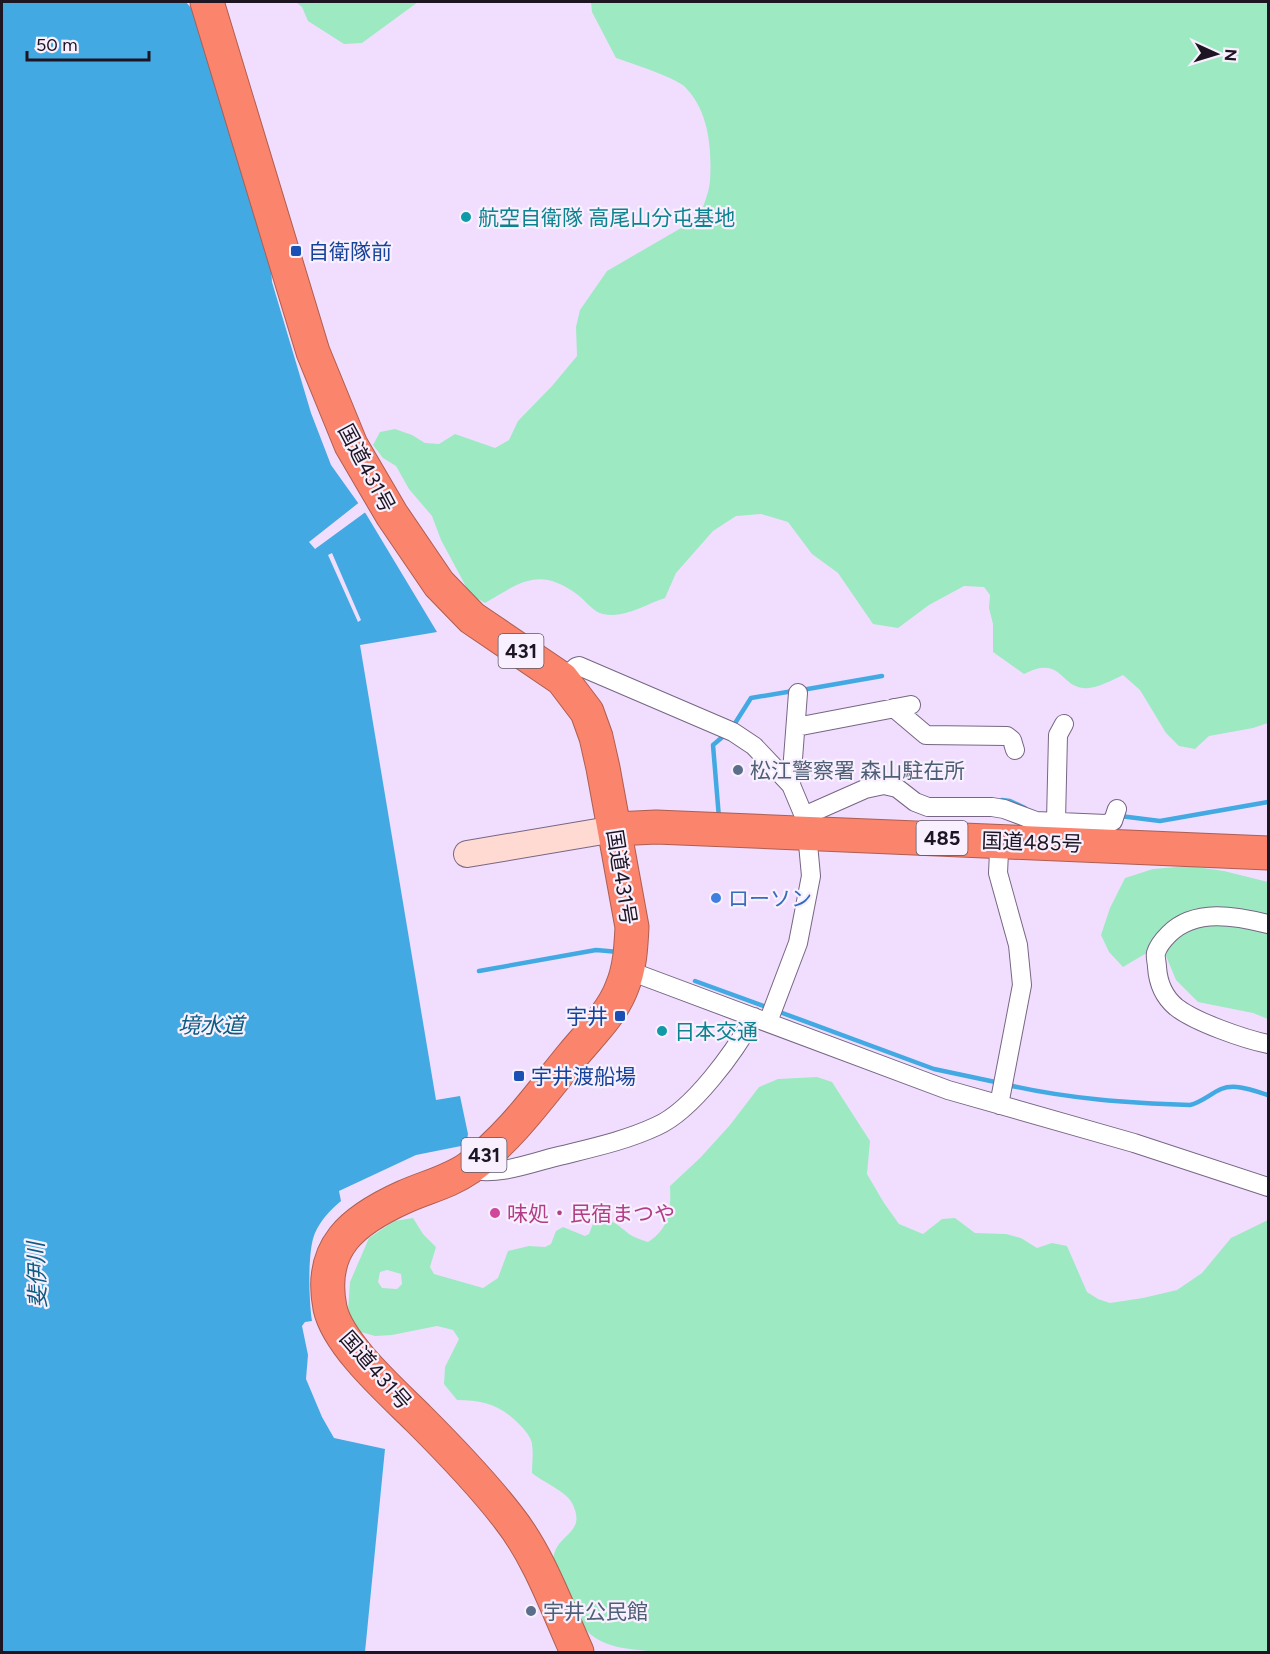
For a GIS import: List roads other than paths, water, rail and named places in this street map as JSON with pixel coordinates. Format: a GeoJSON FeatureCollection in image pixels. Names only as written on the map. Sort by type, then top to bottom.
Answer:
{"type":"FeatureCollection","features":[{"type":"Feature","properties":{"kind":"highway","name":"国道431号"},"geometry":{"type":"LineString","coordinates":[[207,2],[313,352],[351,445],[392,515],[439,584],[472,618],[562,679],[587,712],[596,737],[632,927],[631,949],[622,988],[609,1011],[492,1149],[450,1179],[394,1202],[354,1225],[341,1239],[332,1258],[327,1282],[331,1310],[340,1332],[366,1365],[477,1478],[511,1520],[535,1561],[578,1653]]}},
{"type":"Feature","properties":{"kind":"highway","name":"国道485号"},"geometry":{"type":"LineString","coordinates":[[615,829],[804,818],[1269,853]]}},
{"type":"Feature","properties":{"kind":"street"},"geometry":{"type":"LineString","coordinates":[[468,1168],[481,1172],[528,1164],[622,1139],[659,1125],[680,1110],[711,1079],[740,1042],[767,1014],[798,943],[811,876],[804,818],[791,785],[754,746],[733,732],[579,666],[562,679]]}},
{"type":"Feature","properties":{"kind":"street"},"geometry":{"type":"LineString","coordinates":[[791,785],[798,693]]}},
{"type":"Feature","properties":{"kind":"street"},"geometry":{"type":"LineString","coordinates":[[796,727],[902,706],[926,735],[1007,736],[1012,740],[1015,750]]}},
{"type":"Feature","properties":{"kind":"street"},"geometry":{"type":"LineString","coordinates":[[1056,821],[1058,735],[1064,724]]}},
{"type":"Feature","properties":{"kind":"street"},"geometry":{"type":"LineString","coordinates":[[804,818],[865,789],[884,785],[897,788],[915,802],[928,807],[992,807],[1036,820],[1106,824],[1113,821],[1117,809]]}},
{"type":"Feature","properties":{"kind":"street"},"geometry":{"type":"LineString","coordinates":[[992,807],[999,821],[1000,830]]}},
{"type":"Feature","properties":{"kind":"street"},"geometry":{"type":"LineString","coordinates":[[466,854],[615,829]]}},
{"type":"Feature","properties":{"kind":"street"},"geometry":{"type":"LineString","coordinates":[[999,852],[998,873],[1018,945],[1022,971],[1021,995],[1001,1092]]}},
{"type":"Feature","properties":{"kind":"street"},"geometry":{"type":"LineString","coordinates":[[1269,924],[1215,916],[1192,919],[1172,931],[1163,940],[1156,953],[1157,976],[1162,992],[1176,1006],[1199,1020],[1269,1044]]}},
{"type":"Feature","properties":{"kind":"street"},"geometry":{"type":"LineString","coordinates":[[627,970],[767,1014],[948,1090],[1001,1092],[1134,1143],[1269,1187]]}},
{"type":"Feature","properties":{"kind":"water","name":"境水道"},"geometry":{"type":"Polygon","coordinates":[[[2,2],[186,2],[197,15],[270,256],[272,282],[311,413],[331,465],[366,514],[437,632],[360,645],[436,1100],[460,1096],[468,1134],[466,1145],[416,1155],[339,1191],[341,1201],[323,1220],[312,1241],[309,1276],[312,1321],[305,1322],[302,1326],[308,1355],[306,1379],[322,1417],[334,1438],[385,1449],[365,1652],[2,1652],[2,2]]]}},
{"type":"Feature","properties":{"kind":"waterway"},"geometry":{"type":"LineString","coordinates":[[802,690],[882,676]]}},
{"type":"Feature","properties":{"kind":"waterway"},"geometry":{"type":"LineString","coordinates":[[732,728],[751,698],[793,691]]}},
{"type":"Feature","properties":{"kind":"waterway"},"geometry":{"type":"LineString","coordinates":[[719,818],[713,745],[726,734]]}},
{"type":"Feature","properties":{"kind":"waterway"},"geometry":{"type":"LineString","coordinates":[[1002,800],[1025,808]]}},
{"type":"Feature","properties":{"kind":"waterway"},"geometry":{"type":"LineString","coordinates":[[1120,816],[1160,821],[1268,802]]}},
{"type":"Feature","properties":{"kind":"waterway"},"geometry":{"type":"LineString","coordinates":[[479,971],[596,950],[619,952]]}},
{"type":"Feature","properties":{"kind":"waterway"},"geometry":{"type":"LineString","coordinates":[[695,981],[769,1008]]}},
{"type":"Feature","properties":{"kind":"waterway"},"geometry":{"type":"LineString","coordinates":[[777,1011],[934,1069],[1000,1083]]}},
{"type":"Feature","properties":{"kind":"waterway"},"geometry":{"type":"LineString","coordinates":[[1008,1085],[1076,1097],[1190,1105],[1227,1087],[1245,1088],[1268,1095]]}},
{"type":"Feature","properties":{"kind":"place","name":"航空自衛隊 高尾山分屯基地"},"geometry":{"type":"Point","coordinates":[466,217]}},
{"type":"Feature","properties":{"kind":"place","name":"自衛隊前"},"geometry":{"type":"Point","coordinates":[296,251]}},
{"type":"Feature","properties":{"kind":"place","name":"松江警察署 森山駐在所"},"geometry":{"type":"Point","coordinates":[738,770]}},
{"type":"Feature","properties":{"kind":"place","name":"ローソン"},"geometry":{"type":"Point","coordinates":[716,898]}},
{"type":"Feature","properties":{"kind":"place","name":"宇井"},"geometry":{"type":"Point","coordinates":[620,1016]}},
{"type":"Feature","properties":{"kind":"place","name":"日本交通"},"geometry":{"type":"Point","coordinates":[662,1031]}},
{"type":"Feature","properties":{"kind":"place","name":"宇井渡船場"},"geometry":{"type":"Point","coordinates":[519,1076]}},
{"type":"Feature","properties":{"kind":"place","name":"味処・民宿まつや"},"geometry":{"type":"Point","coordinates":[495,1213]}},
{"type":"Feature","properties":{"kind":"place","name":"宇井公民館"},"geometry":{"type":"Point","coordinates":[531,1611]}},
{"type":"Feature","properties":{"kind":"water label","name":"斐伊川"},"geometry":{"type":"Point","coordinates":[37,1275]}}]}
